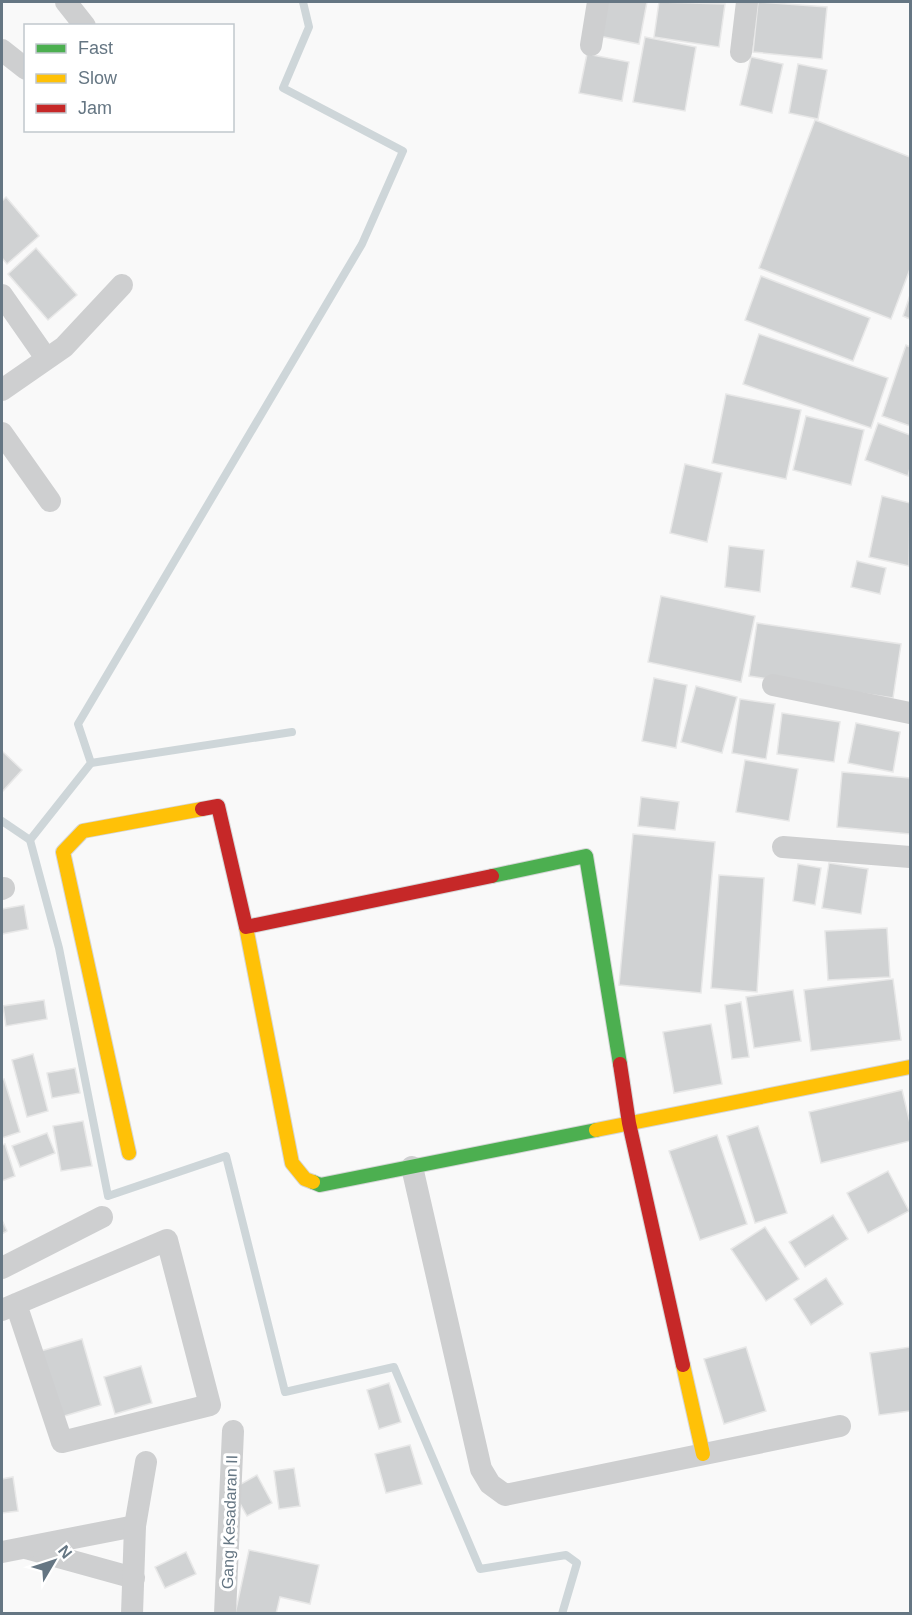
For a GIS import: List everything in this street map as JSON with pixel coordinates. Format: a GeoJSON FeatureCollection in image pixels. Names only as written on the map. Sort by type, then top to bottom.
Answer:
{"type":"FeatureCollection","features":[{"type":"Feature","properties":{"kind":"street"},"geometry":{"type":"LineString","coordinates":[[66,2],[83,24]]}},
{"type":"Feature","properties":{"kind":"street"},"geometry":{"type":"LineString","coordinates":[[591,45],[598,2]]}},
{"type":"Feature","properties":{"kind":"street"},"geometry":{"type":"LineString","coordinates":[[741,52],[747,2]]}},
{"type":"Feature","properties":{"kind":"street"},"geometry":{"type":"LineString","coordinates":[[2,50],[24,67]]}},
{"type":"Feature","properties":{"kind":"street"},"geometry":{"type":"LineString","coordinates":[[2,390],[64,347],[122,285]]}},
{"type":"Feature","properties":{"kind":"street"},"geometry":{"type":"LineString","coordinates":[[2,295],[46,358]]}},
{"type":"Feature","properties":{"kind":"street"},"geometry":{"type":"LineString","coordinates":[[2,433],[50,501]]}},
{"type":"Feature","properties":{"kind":"street"},"geometry":{"type":"LineString","coordinates":[[773,685],[910,713]]}},
{"type":"Feature","properties":{"kind":"street"},"geometry":{"type":"LineString","coordinates":[[129,1153],[63,852],[83,831],[218,806],[246,927],[292,1163],[305,1179],[320,1185],[910,1067]]}},
{"type":"Feature","properties":{"kind":"street"},"geometry":{"type":"LineString","coordinates":[[783,847],[910,857]]}},
{"type":"Feature","properties":{"kind":"street"},"geometry":{"type":"LineString","coordinates":[[246,927],[586,856],[629,1123],[704,1454]]}},
{"type":"Feature","properties":{"kind":"street"},"geometry":{"type":"LineString","coordinates":[[412,1167],[481,1469],[490,1484],[505,1495],[840,1426]]}},
{"type":"Feature","properties":{"kind":"street"},"geometry":{"type":"LineString","coordinates":[[2,1268],[102,1217]]}},
{"type":"Feature","properties":{"kind":"street"},"geometry":{"type":"LineString","coordinates":[[167,1240],[210,1405],[62,1442],[9,1307],[167,1240]]}},
{"type":"Feature","properties":{"kind":"street","name":"Gang Kesadaran II"},"geometry":{"type":"LineString","coordinates":[[225,1614],[233,1431]]}},
{"type":"Feature","properties":{"kind":"street"},"geometry":{"type":"LineString","coordinates":[[132,1614],[135,1526],[146,1462]]}},
{"type":"Feature","properties":{"kind":"street"},"geometry":{"type":"LineString","coordinates":[[2,1552],[135,1526]]}},
{"type":"Feature","properties":{"kind":"street"},"geometry":{"type":"LineString","coordinates":[[25,1548],[134,1578]]}},
{"type":"Feature","properties":{"kind":"building"},"geometry":{"type":"Polygon","coordinates":[[[605,2],[647,2],[639,44],[599,36],[605,2]]]}},
{"type":"Feature","properties":{"kind":"building"},"geometry":{"type":"Polygon","coordinates":[[[659,2],[725,4],[719,47],[654,37],[659,2]]]}},
{"type":"Feature","properties":{"kind":"building"},"geometry":{"type":"Polygon","coordinates":[[[758,2],[827,7],[822,59],[753,52],[758,2]]]}},
{"type":"Feature","properties":{"kind":"building"},"geometry":{"type":"Polygon","coordinates":[[[645,37],[696,47],[685,111],[633,102],[645,37]]]}},
{"type":"Feature","properties":{"kind":"building"},"geometry":{"type":"Polygon","coordinates":[[[587,54],[629,62],[622,101],[579,93],[587,54]]]}},
{"type":"Feature","properties":{"kind":"building"},"geometry":{"type":"Polygon","coordinates":[[[751,57],[783,64],[772,113],[740,105],[751,57]]]}},
{"type":"Feature","properties":{"kind":"building"},"geometry":{"type":"Polygon","coordinates":[[[798,64],[827,70],[818,119],[789,113],[798,64]]]}},
{"type":"Feature","properties":{"kind":"building"},"geometry":{"type":"Polygon","coordinates":[[[815,120],[910,157],[910,269],[891,319],[759,268],[815,120]]]}},
{"type":"Feature","properties":{"kind":"building"},"geometry":{"type":"Polygon","coordinates":[[[6,197],[39,236],[7,264],[2,258],[2,201],[6,197]]]}},
{"type":"Feature","properties":{"kind":"building"},"geometry":{"type":"Polygon","coordinates":[[[36,248],[77,295],[48,320],[8,274],[36,248]]]}},
{"type":"Feature","properties":{"kind":"building"},"geometry":{"type":"Polygon","coordinates":[[[761,276],[870,318],[853,361],[745,320],[761,276]]]}},
{"type":"Feature","properties":{"kind":"building"},"geometry":{"type":"Polygon","coordinates":[[[910,295],[910,319],[903,316],[910,295]]]}},
{"type":"Feature","properties":{"kind":"building"},"geometry":{"type":"Polygon","coordinates":[[[759,334],[888,378],[871,428],[743,384],[759,334]]]}},
{"type":"Feature","properties":{"kind":"building"},"geometry":{"type":"Polygon","coordinates":[[[906,345],[910,347],[910,426],[882,416],[906,345]]]}},
{"type":"Feature","properties":{"kind":"building"},"geometry":{"type":"Polygon","coordinates":[[[726,394],[801,410],[786,479],[712,463],[726,394]]]}},
{"type":"Feature","properties":{"kind":"building"},"geometry":{"type":"Polygon","coordinates":[[[806,416],[864,430],[851,485],[793,470],[806,416]]]}},
{"type":"Feature","properties":{"kind":"building"},"geometry":{"type":"Polygon","coordinates":[[[878,423],[910,435],[908,476],[865,460],[878,423]]]}},
{"type":"Feature","properties":{"kind":"building"},"geometry":{"type":"Polygon","coordinates":[[[685,464],[722,473],[707,542],[670,533],[685,464]]]}},
{"type":"Feature","properties":{"kind":"building"},"geometry":{"type":"Polygon","coordinates":[[[882,496],[910,503],[909,566],[869,557],[882,496]]]}},
{"type":"Feature","properties":{"kind":"building"},"geometry":{"type":"Polygon","coordinates":[[[729,546],[764,550],[760,592],[725,587],[729,546]]]}},
{"type":"Feature","properties":{"kind":"building"},"geometry":{"type":"Polygon","coordinates":[[[857,561],[886,568],[880,594],[851,587],[857,561]]]}},
{"type":"Feature","properties":{"kind":"building"},"geometry":{"type":"Polygon","coordinates":[[[661,596],[755,616],[741,682],[648,662],[661,596]]]}},
{"type":"Feature","properties":{"kind":"building"},"geometry":{"type":"Polygon","coordinates":[[[757,623],[901,644],[893,698],[749,676],[757,623]]]}},
{"type":"Feature","properties":{"kind":"building"},"geometry":{"type":"Polygon","coordinates":[[[654,678],[687,685],[676,748],[642,741],[654,678]]]}},
{"type":"Feature","properties":{"kind":"building"},"geometry":{"type":"Polygon","coordinates":[[[696,686],[737,697],[722,753],[681,742],[696,686]]]}},
{"type":"Feature","properties":{"kind":"building"},"geometry":{"type":"Polygon","coordinates":[[[740,699],[775,704],[766,759],[732,753],[740,699]]]}},
{"type":"Feature","properties":{"kind":"building"},"geometry":{"type":"Polygon","coordinates":[[[782,713],[840,722],[834,762],[777,754],[782,713]]]}},
{"type":"Feature","properties":{"kind":"building"},"geometry":{"type":"Polygon","coordinates":[[[856,723],[900,732],[893,772],[848,763],[856,723]]]}},
{"type":"Feature","properties":{"kind":"building"},"geometry":{"type":"Polygon","coordinates":[[[2,751],[22,770],[2,792],[2,751]]]}},
{"type":"Feature","properties":{"kind":"building"},"geometry":{"type":"Polygon","coordinates":[[[745,760],[798,769],[789,821],[736,812],[745,760]]]}},
{"type":"Feature","properties":{"kind":"building"},"geometry":{"type":"Polygon","coordinates":[[[842,772],[910,778],[910,834],[837,827],[842,772]]]}},
{"type":"Feature","properties":{"kind":"building"},"geometry":{"type":"Polygon","coordinates":[[[641,797],[679,802],[675,830],[638,826],[641,797]]]}},
{"type":"Feature","properties":{"kind":"building"},"geometry":{"type":"Polygon","coordinates":[[[633,834],[715,842],[701,993],[619,985],[633,834]]]}},
{"type":"Feature","properties":{"kind":"building"},"geometry":{"type":"Polygon","coordinates":[[[829,863],[868,869],[861,914],[822,908],[829,863]]]}},
{"type":"Feature","properties":{"kind":"building"},"geometry":{"type":"Polygon","coordinates":[[[798,864],[821,868],[815,905],[793,901],[798,864]]]}},
{"type":"Feature","properties":{"kind":"building"},"geometry":{"type":"Polygon","coordinates":[[[719,875],[764,878],[757,992],[711,988],[719,875]]]}},
{"type":"Feature","properties":{"kind":"building"},"geometry":{"type":"Polygon","coordinates":[[[24,905],[28,929],[2,934],[2,909],[24,905]]]}},
{"type":"Feature","properties":{"kind":"building"},"geometry":{"type":"Polygon","coordinates":[[[887,928],[890,977],[828,980],[825,931],[887,928]]]}},
{"type":"Feature","properties":{"kind":"building"},"geometry":{"type":"Polygon","coordinates":[[[893,979],[901,1040],[811,1051],[804,990],[893,979]]]}},
{"type":"Feature","properties":{"kind":"building"},"geometry":{"type":"Polygon","coordinates":[[[793,990],[801,1041],[754,1048],[746,997],[793,990]]]}},
{"type":"Feature","properties":{"kind":"building"},"geometry":{"type":"Polygon","coordinates":[[[44,1000],[47,1019],[6,1026],[3,1006],[44,1000]]]}},
{"type":"Feature","properties":{"kind":"building"},"geometry":{"type":"Polygon","coordinates":[[[741,1002],[749,1057],[732,1059],[725,1005],[741,1002]]]}},
{"type":"Feature","properties":{"kind":"building"},"geometry":{"type":"Polygon","coordinates":[[[711,1024],[722,1084],[674,1093],[663,1032],[711,1024]]]}},
{"type":"Feature","properties":{"kind":"building"},"geometry":{"type":"Polygon","coordinates":[[[33,1054],[48,1111],[27,1117],[12,1060],[33,1054]]]}},
{"type":"Feature","properties":{"kind":"building"},"geometry":{"type":"Polygon","coordinates":[[[75,1068],[80,1093],[52,1098],[47,1073],[75,1068]]]}},
{"type":"Feature","properties":{"kind":"building"},"geometry":{"type":"Polygon","coordinates":[[[4,1079],[20,1132],[2,1138],[2,1080],[4,1079]]]}},
{"type":"Feature","properties":{"kind":"building"},"geometry":{"type":"Polygon","coordinates":[[[902,1090],[910,1123],[910,1141],[821,1163],[809,1112],[902,1090]]]}},
{"type":"Feature","properties":{"kind":"building"},"geometry":{"type":"Polygon","coordinates":[[[83,1121],[92,1166],[61,1171],[53,1126],[83,1121]]]}},
{"type":"Feature","properties":{"kind":"building"},"geometry":{"type":"Polygon","coordinates":[[[758,1126],[787,1213],[755,1223],[727,1136],[758,1126]]]}},
{"type":"Feature","properties":{"kind":"building"},"geometry":{"type":"Polygon","coordinates":[[[47,1133],[55,1153],[20,1167],[12,1146],[47,1133]]]}},
{"type":"Feature","properties":{"kind":"building"},"geometry":{"type":"Polygon","coordinates":[[[717,1135],[747,1224],[700,1240],[669,1151],[717,1135]]]}},
{"type":"Feature","properties":{"kind":"building"},"geometry":{"type":"Polygon","coordinates":[[[5,1144],[15,1176],[2,1181],[2,1145],[5,1144]]]}},
{"type":"Feature","properties":{"kind":"building"},"geometry":{"type":"Polygon","coordinates":[[[888,1171],[909,1211],[868,1233],[847,1193],[888,1171]]]}},
{"type":"Feature","properties":{"kind":"building"},"geometry":{"type":"Polygon","coordinates":[[[833,1215],[848,1239],[805,1267],[789,1242],[833,1215]]]}},
{"type":"Feature","properties":{"kind":"building"},"geometry":{"type":"Polygon","coordinates":[[[2,1220],[7,1231],[2,1234],[2,1220]]]}},
{"type":"Feature","properties":{"kind":"building"},"geometry":{"type":"Polygon","coordinates":[[[765,1227],[799,1279],[766,1301],[731,1249],[765,1227]]]}},
{"type":"Feature","properties":{"kind":"building"},"geometry":{"type":"Polygon","coordinates":[[[826,1278],[843,1304],[811,1325],[794,1299],[826,1278]]]}},
{"type":"Feature","properties":{"kind":"building"},"geometry":{"type":"Polygon","coordinates":[[[82,1339],[101,1405],[61,1417],[41,1351],[82,1339]]]}},
{"type":"Feature","properties":{"kind":"building"},"geometry":{"type":"Polygon","coordinates":[[[746,1347],[766,1411],[724,1424],[704,1359],[746,1347]]]}},
{"type":"Feature","properties":{"kind":"building"},"geometry":{"type":"Polygon","coordinates":[[[910,1347],[910,1411],[879,1415],[870,1353],[910,1347]]]}},
{"type":"Feature","properties":{"kind":"building"},"geometry":{"type":"Polygon","coordinates":[[[141,1366],[152,1403],[115,1414],[104,1377],[141,1366]]]}},
{"type":"Feature","properties":{"kind":"building"},"geometry":{"type":"Polygon","coordinates":[[[389,1383],[401,1422],[379,1429],[367,1390],[389,1383]]]}},
{"type":"Feature","properties":{"kind":"building"},"geometry":{"type":"Polygon","coordinates":[[[410,1445],[422,1484],[386,1493],[375,1454],[410,1445]]]}},
{"type":"Feature","properties":{"kind":"building"},"geometry":{"type":"Polygon","coordinates":[[[294,1468],[300,1506],[279,1509],[274,1471],[294,1468]]]}},
{"type":"Feature","properties":{"kind":"building"},"geometry":{"type":"Polygon","coordinates":[[[257,1475],[272,1503],[247,1516],[232,1489],[257,1475]]]}},
{"type":"Feature","properties":{"kind":"building"},"geometry":{"type":"Polygon","coordinates":[[[13,1477],[18,1511],[2,1513],[2,1479],[13,1477]]]}},
{"type":"Feature","properties":{"kind":"building"},"geometry":{"type":"Polygon","coordinates":[[[249,1550],[319,1565],[310,1604],[280,1597],[276,1614],[235,1614],[249,1550]]]}},
{"type":"Feature","properties":{"kind":"building"},"geometry":{"type":"Polygon","coordinates":[[[186,1552],[196,1574],[165,1588],[155,1567],[186,1552]]]}},
{"type":"Feature","properties":{"kind":"waterway"},"geometry":{"type":"LineString","coordinates":[[303,2],[309,27],[283,88],[403,151],[362,244],[78,724],[91,763],[30,840],[59,948],[108,1196],[226,1156],[285,1392],[394,1367],[480,1569],[566,1555],[577,1563],[562,1614]]}},
{"type":"Feature","properties":{"kind":"waterway"},"geometry":{"type":"LineString","coordinates":[[91,763],[292,732]]}},
{"type":"Feature","properties":{"kind":"waterway"},"geometry":{"type":"LineString","coordinates":[[2,821],[30,840]]}},
{"type":"Feature","properties":{"kind":"traffic: fast"},"geometry":{"type":"LineString","coordinates":[[492,876],[586,856],[620,1064]]}},
{"type":"Feature","properties":{"kind":"traffic: fast"},"geometry":{"type":"LineString","coordinates":[[313,1182],[320,1185],[596,1130]]}},
{"type":"Feature","properties":{"kind":"traffic: slow"},"geometry":{"type":"LineString","coordinates":[[129,1153],[63,852],[83,831],[202,809]]}},
{"type":"Feature","properties":{"kind":"traffic: slow"},"geometry":{"type":"LineString","coordinates":[[246,927],[292,1163],[305,1179],[313,1182]]}},
{"type":"Feature","properties":{"kind":"traffic: slow"},"geometry":{"type":"LineString","coordinates":[[596,1130],[910,1067]]}},
{"type":"Feature","properties":{"kind":"traffic: slow"},"geometry":{"type":"LineString","coordinates":[[683,1365],[703,1454]]}},
{"type":"Feature","properties":{"kind":"traffic: jam"},"geometry":{"type":"LineString","coordinates":[[202,809],[218,806],[246,927],[492,876]]}},
{"type":"Feature","properties":{"kind":"traffic: jam"},"geometry":{"type":"LineString","coordinates":[[620,1064],[629,1123],[683,1365]]}}]}
